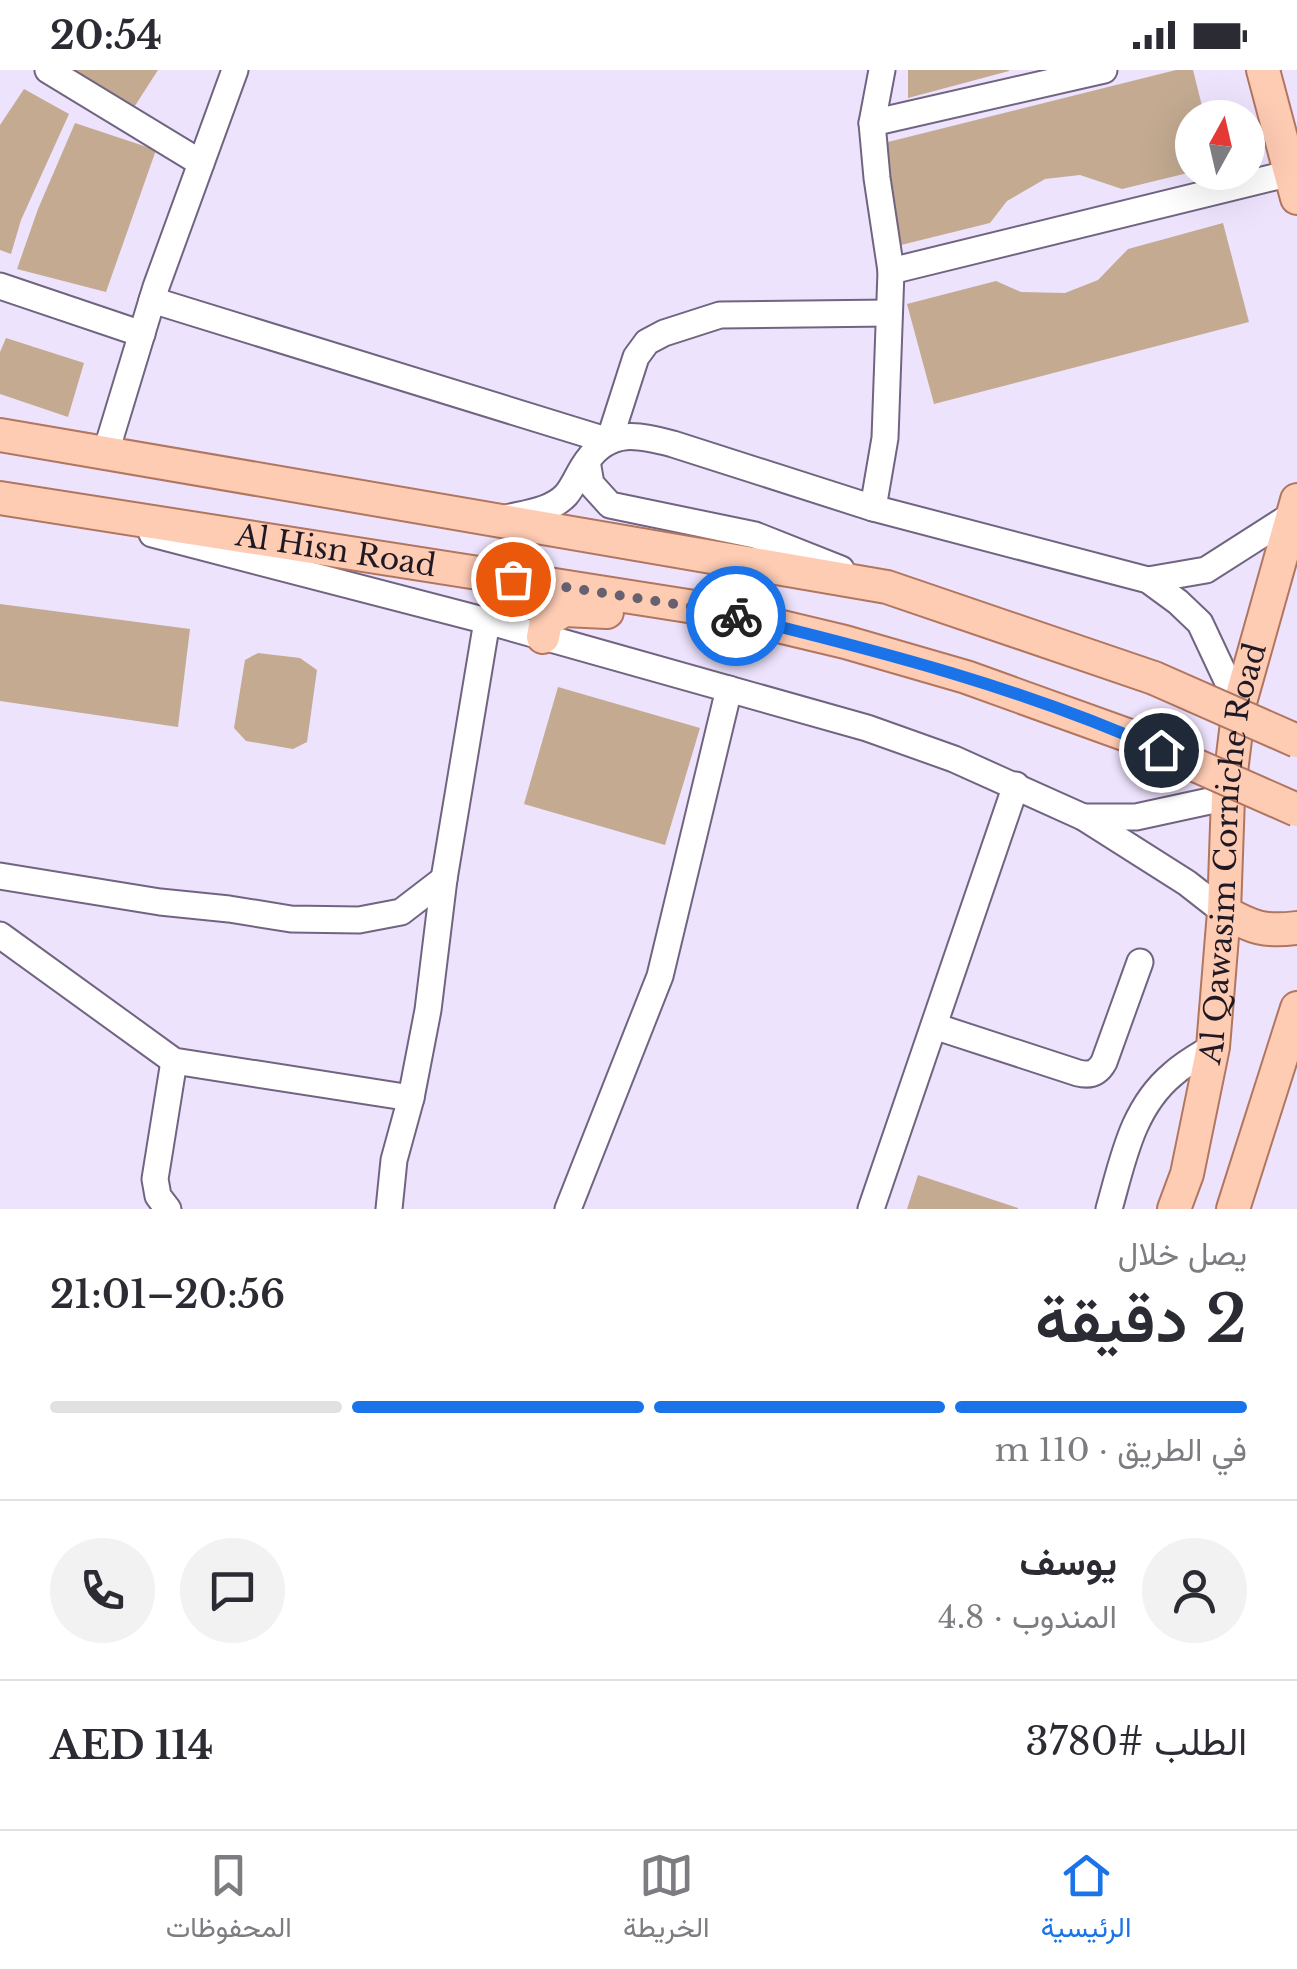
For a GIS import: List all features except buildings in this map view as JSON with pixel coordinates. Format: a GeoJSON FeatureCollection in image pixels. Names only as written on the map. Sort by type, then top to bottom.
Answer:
{"type":"FeatureCollection","features":[{"type":"Feature","properties":{"kind":"main road"},"geometry":{"type":"LineString","coordinates":[[1263,70],[1294,186]]}},
{"type":"Feature","properties":{"kind":"main road","name":"Al Hisn Road"},"geometry":{"type":"LineString","coordinates":[[0,435],[887,588],[1154,678],[1297,741]]}},
{"type":"Feature","properties":{"kind":"main road","name":"Al Hisn Road"},"geometry":{"type":"LineString","coordinates":[[0,498],[707,609],[845,642],[966,677],[1127,734],[1297,810]]}},
{"type":"Feature","properties":{"kind":"main road","name":"Al Qawasim Corniche Road"},"geometry":{"type":"LineString","coordinates":[[1174,1209],[1187,1174],[1213,1046],[1228,797],[1238,706],[1295,509]]}},
{"type":"Feature","properties":{"kind":"main road"},"geometry":{"type":"LineString","coordinates":[[543,637],[546,621],[564,610],[594,610],[707,629],[958,696],[1127,734]]}},
{"type":"Feature","properties":{"kind":"main road"},"geometry":{"type":"LineString","coordinates":[[1224,912],[1272,932],[1297,928]]}},
{"type":"Feature","properties":{"kind":"main road"},"geometry":{"type":"LineString","coordinates":[[1233,1209],[1297,1008]]}},
{"type":"Feature","properties":{"kind":"street"},"geometry":{"type":"LineString","coordinates":[[48,70],[201,163]]}},
{"type":"Feature","properties":{"kind":"street"},"geometry":{"type":"LineString","coordinates":[[106,455],[152,300],[235,70]]}},
{"type":"Feature","properties":{"kind":"street"},"geometry":{"type":"LineString","coordinates":[[873,508],[884,438],[891,271],[872,124],[882,70]]}},
{"type":"Feature","properties":{"kind":"street"},"geometry":{"type":"LineString","coordinates":[[872,124],[1104,70]]}},
{"type":"Feature","properties":{"kind":"street"},"geometry":{"type":"LineString","coordinates":[[891,271],[1294,186]]}},
{"type":"Feature","properties":{"kind":"street"},"geometry":{"type":"LineString","coordinates":[[0,286],[142,334]]}},
{"type":"Feature","properties":{"kind":"street"},"geometry":{"type":"LineString","coordinates":[[152,300],[609,441]]}},
{"type":"Feature","properties":{"kind":"street"},"geometry":{"type":"LineString","coordinates":[[609,441],[636,357],[647,342],[664,333],[720,315],[889,314]]}},
{"type":"Feature","properties":{"kind":"street"},"geometry":{"type":"LineString","coordinates":[[502,520],[548,508],[565,496],[600,444],[621,436],[646,437],[873,508],[1148,580],[1200,622],[1238,706]]}},
{"type":"Feature","properties":{"kind":"street"},"geometry":{"type":"LineString","coordinates":[[586,462],[590,484],[610,505],[756,536],[887,588]]}},
{"type":"Feature","properties":{"kind":"street"},"geometry":{"type":"LineString","coordinates":[[48,506],[487,621],[867,728],[954,759],[1083,817],[1224,912]]}},
{"type":"Feature","properties":{"kind":"street"},"geometry":{"type":"LineString","coordinates":[[1148,580],[1206,570],[1295,509]]}},
{"type":"Feature","properties":{"kind":"street"},"geometry":{"type":"LineString","coordinates":[[389,1209],[394,1160],[428,1010],[444,878],[487,621]]}},
{"type":"Feature","properties":{"kind":"street"},"geometry":{"type":"LineString","coordinates":[[568,1209],[660,976],[729,689]]}},
{"type":"Feature","properties":{"kind":"street"},"geometry":{"type":"LineString","coordinates":[[871,1209],[1016,785]]}},
{"type":"Feature","properties":{"kind":"street"},"geometry":{"type":"LineString","coordinates":[[1083,817],[1136,817],[1228,797]]}},
{"type":"Feature","properties":{"kind":"street"},"geometry":{"type":"LineString","coordinates":[[0,876],[291,919],[359,920],[401,912],[444,878]]}},
{"type":"Feature","properties":{"kind":"street"},"geometry":{"type":"LineString","coordinates":[[0,935],[174,1061],[411,1098]]}},
{"type":"Feature","properties":{"kind":"street"},"geometry":{"type":"LineString","coordinates":[[934,1026],[1078,1074],[1090,1074],[1104,1062],[1140,962]]}},
{"type":"Feature","properties":{"kind":"street"},"geometry":{"type":"LineString","coordinates":[[1109,1209],[1129,1136],[1148,1102],[1174,1073],[1213,1046]]}},
{"type":"Feature","properties":{"kind":"street"},"geometry":{"type":"LineString","coordinates":[[168,1209],[158,1196],[154,1179],[174,1061]]}},
{"type":"Feature","properties":{"kind":"way so far"},"geometry":{"type":"LineString","coordinates":[[513,579],[736,616]]}},
{"type":"Feature","properties":{"kind":"route"},"geometry":{"type":"LineString","coordinates":[[736,616],[966,677],[1127,734],[1161,750]]}}]}
